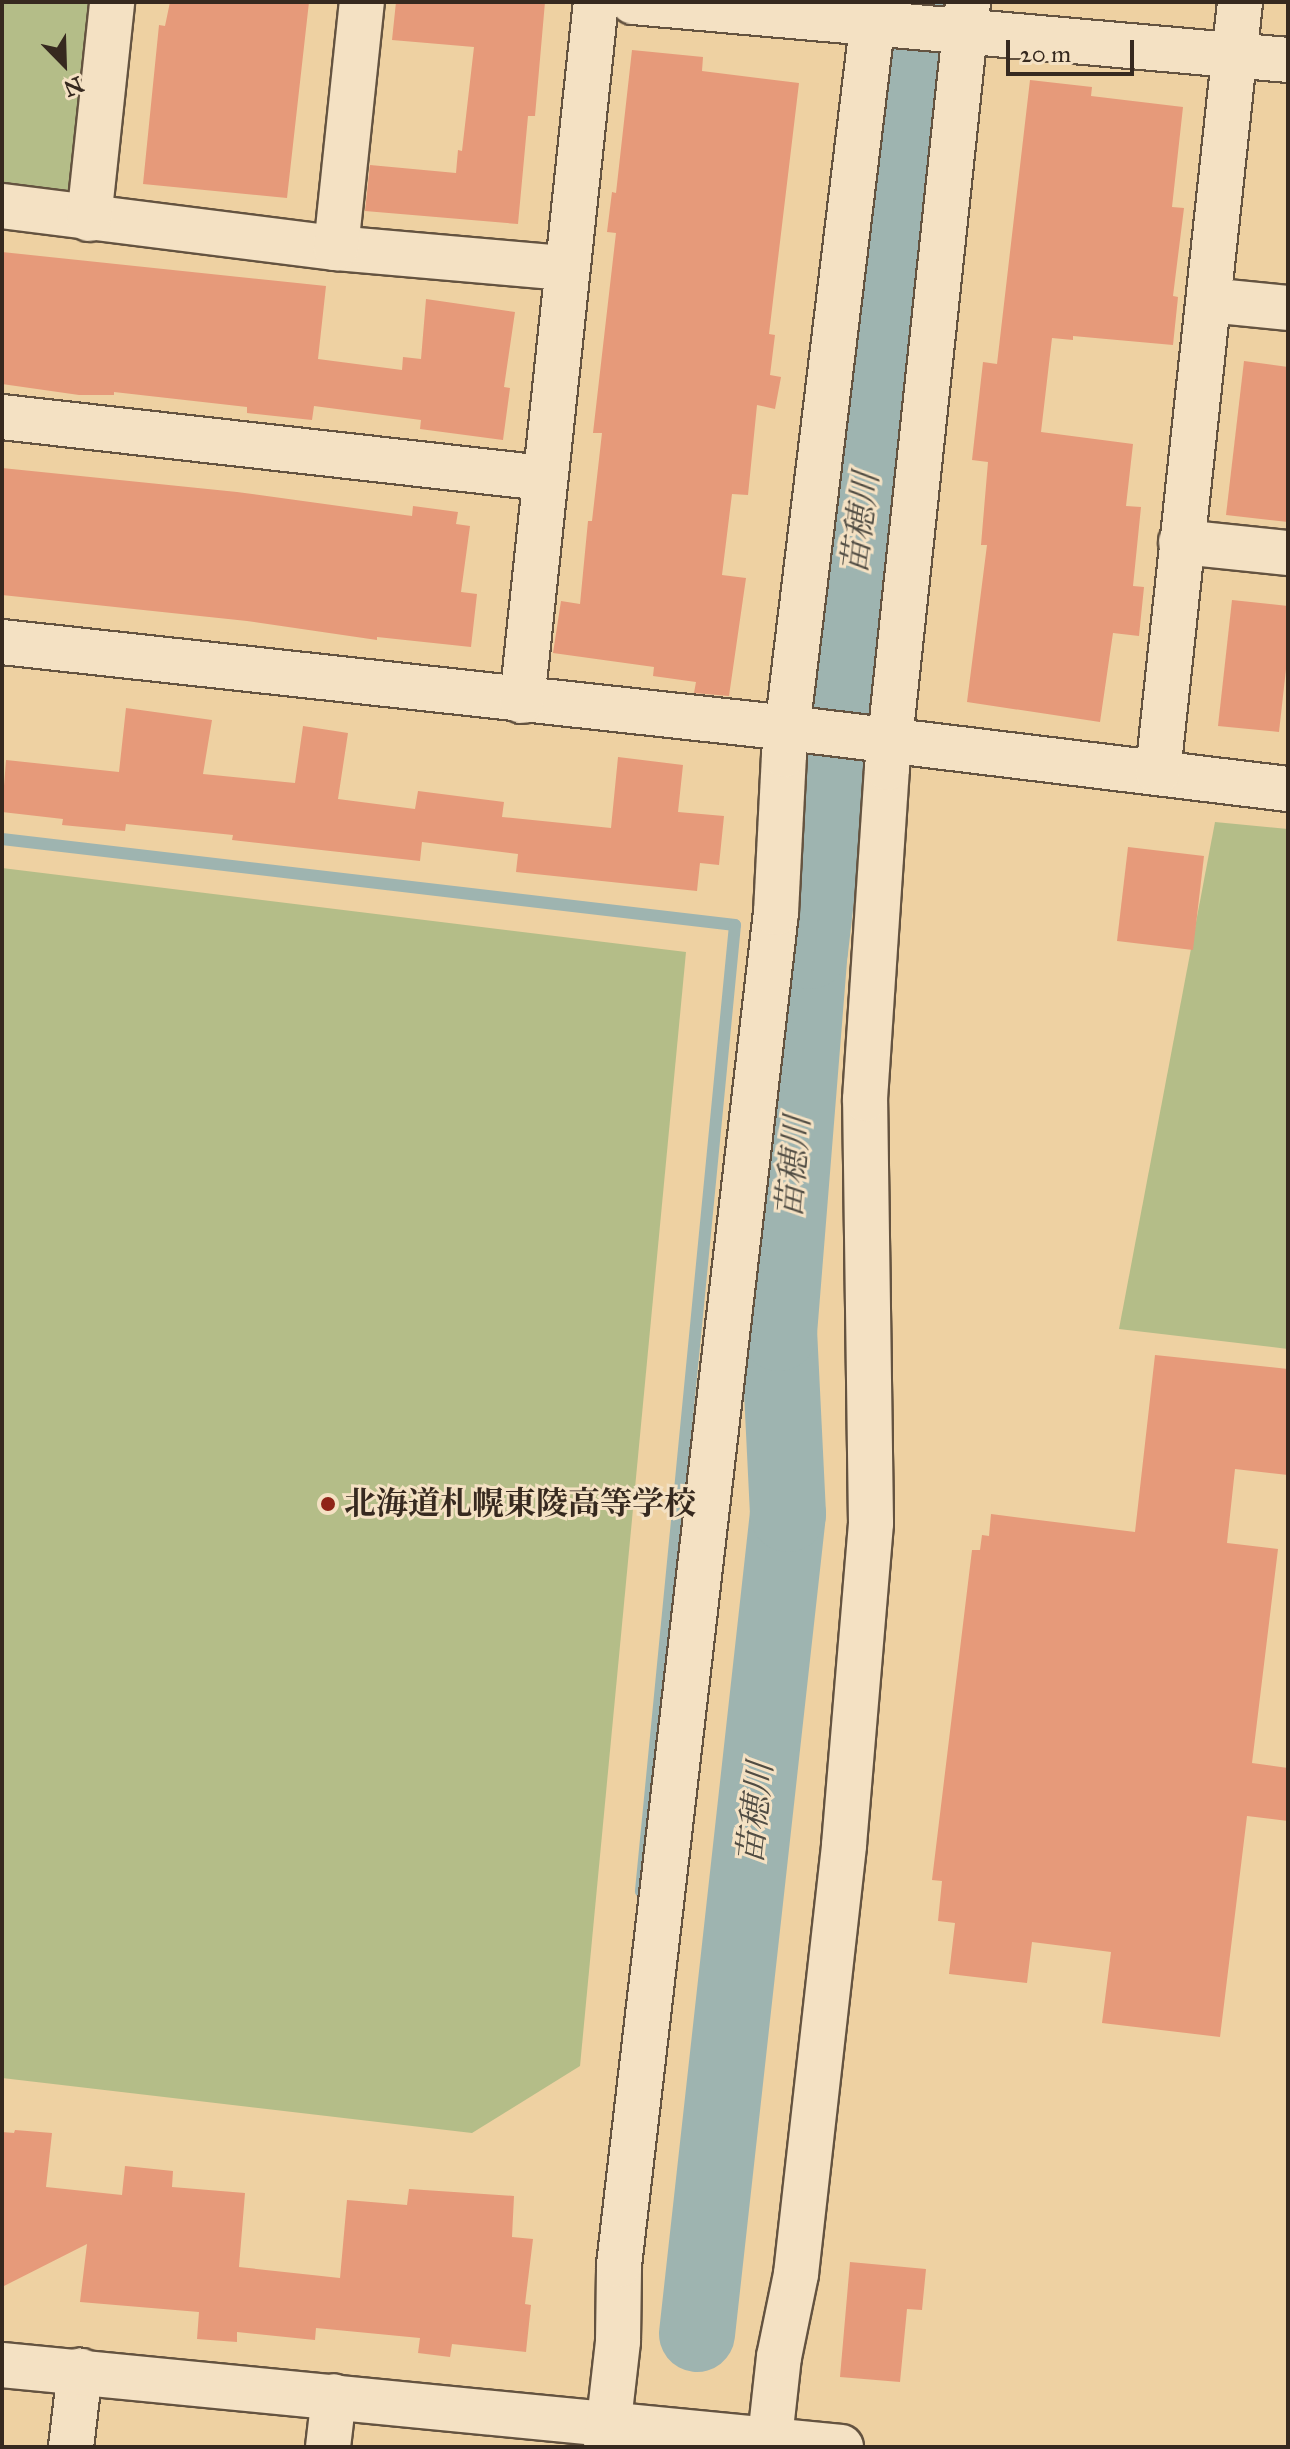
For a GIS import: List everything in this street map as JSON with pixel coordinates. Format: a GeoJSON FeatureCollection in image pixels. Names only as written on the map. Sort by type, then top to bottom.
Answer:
{"type":"FeatureCollection","features":[{"type":"Feature","properties":{"kind":"street"},"geometry":{"type":"LineString","coordinates":[[89,219],[112,2]]}},
{"type":"Feature","properties":{"kind":"street"},"geometry":{"type":"LineString","coordinates":[[336,248],[362,2]]}},
{"type":"Feature","properties":{"kind":"street"},"geometry":{"type":"LineString","coordinates":[[522,701],[543,478],[596,2]]}},
{"type":"Feature","properties":{"kind":"street"},"geometry":{"type":"LineString","coordinates":[[633,2],[960,21],[1288,60]]}},
{"type":"Feature","properties":{"kind":"street"},"geometry":{"type":"LineString","coordinates":[[1158,772],[1240,2]]}},
{"type":"Feature","properties":{"kind":"street"},"geometry":{"type":"LineString","coordinates":[[607,2435],[618,2341],[619,2265],[776,913],[802,730],[882,17]]}},
{"type":"Feature","properties":{"kind":"street"},"geometry":{"type":"LineString","coordinates":[[770,2443],[779,2357],[796,2274],[844,1845],[871,1523],[865,1099],[882,740],[960,21]]}},
{"type":"Feature","properties":{"kind":"street"},"geometry":{"type":"LineString","coordinates":[[2,206],[336,248],[566,268]]}},
{"type":"Feature","properties":{"kind":"street"},"geometry":{"type":"LineString","coordinates":[[1209,300],[1288,308]]}},
{"type":"Feature","properties":{"kind":"street"},"geometry":{"type":"LineString","coordinates":[[2,417],[543,478]]}},
{"type":"Feature","properties":{"kind":"street"},"geometry":{"type":"LineString","coordinates":[[1181,542],[1288,553]]}},
{"type":"Feature","properties":{"kind":"street"},"geometry":{"type":"LineString","coordinates":[[2,642],[802,730],[1288,789]]}},
{"type":"Feature","properties":{"kind":"street"},"geometry":{"type":"LineString","coordinates":[[2,2365],[334,2396],[607,2435],[841,2447]]}},
{"type":"Feature","properties":{"kind":"street"},"geometry":{"type":"LineString","coordinates":[[71,2447],[80,2371]]}},
{"type":"Feature","properties":{"kind":"street"},"geometry":{"type":"LineString","coordinates":[[328,2447],[334,2396]]}},
{"type":"Feature","properties":{"kind":"green space"},"geometry":{"type":"Polygon","coordinates":[[[2,2],[91,2],[71,196],[2,189],[2,2]]]}},
{"type":"Feature","properties":{"kind":"green space"},"geometry":{"type":"Polygon","coordinates":[[[1215,822],[1288,829],[1288,1349],[1119,1329],[1215,822]]]}},
{"type":"Feature","properties":{"kind":"green space","name":"北海道札幌東陵高等学校"},"geometry":{"type":"Polygon","coordinates":[[[2,868],[686,952],[580,2066],[472,2133],[2,2078],[2,868]]]}},
{"type":"Feature","properties":{"kind":"building"},"geometry":{"type":"Polygon","coordinates":[[[170,2],[309,2],[287,198],[143,184],[159,25],[165,26],[170,2]]]}},
{"type":"Feature","properties":{"kind":"building"},"geometry":{"type":"Polygon","coordinates":[[[396,2],[545,2],[535,116],[528,116],[518,224],[365,211],[370,165],[456,173],[458,150],[462,151],[474,47],[392,40],[396,2]]]}},
{"type":"Feature","properties":{"kind":"building"},"geometry":{"type":"Polygon","coordinates":[[[632,50],[703,57],[702,71],[799,83],[769,334],[775,335],[770,375],[781,377],[775,409],[757,405],[748,495],[732,494],[722,575],[746,578],[729,696],[694,693],[696,682],[653,676],[654,667],[553,653],[561,601],[580,604],[588,521],[592,521],[602,433],[593,433],[616,233],[607,232],[612,192],[616,193],[632,50]]]}},
{"type":"Feature","properties":{"kind":"building"},"geometry":{"type":"Polygon","coordinates":[[[1030,80],[1092,87],[1091,96],[1183,107],[1172,207],[1184,208],[1173,296],[1178,297],[1173,345],[1073,336],[1073,340],[1052,338],[1041,432],[1133,444],[1126,506],[1141,507],[1133,586],[1144,587],[1139,636],[1113,633],[1100,722],[967,702],[987,545],[981,545],[988,462],[972,460],[983,362],[997,364],[1030,80]]]}},
{"type":"Feature","properties":{"kind":"building"},"geometry":{"type":"Polygon","coordinates":[[[2,252],[326,286],[318,359],[402,370],[403,357],[421,359],[426,299],[515,312],[504,387],[510,388],[503,440],[420,429],[421,420],[314,406],[312,420],[247,413],[247,407],[114,392],[114,395],[79,395],[2,384],[2,252]]]}},
{"type":"Feature","properties":{"kind":"building"},"geometry":{"type":"Polygon","coordinates":[[[1244,361],[1288,367],[1288,522],[1226,515],[1244,361]]]}},
{"type":"Feature","properties":{"kind":"building"},"geometry":{"type":"Polygon","coordinates":[[[2,468],[237,492],[412,516],[413,506],[458,512],[456,524],[470,526],[461,592],[477,594],[471,647],[377,637],[377,640],[247,621],[2,595],[2,468]]]}},
{"type":"Feature","properties":{"kind":"building"},"geometry":{"type":"Polygon","coordinates":[[[1232,600],[1288,606],[1288,651],[1279,732],[1218,726],[1232,600]]]}},
{"type":"Feature","properties":{"kind":"building"},"geometry":{"type":"Polygon","coordinates":[[[126,708],[212,720],[203,774],[295,783],[303,726],[348,733],[338,799],[415,809],[418,791],[504,802],[502,817],[611,828],[618,757],[683,765],[678,812],[724,816],[719,865],[700,863],[697,891],[516,872],[518,854],[422,842],[420,861],[232,840],[233,835],[126,824],[125,831],[62,825],[63,819],[2,812],[6,760],[119,772],[126,708]]]}},
{"type":"Feature","properties":{"kind":"building"},"geometry":{"type":"Polygon","coordinates":[[[1128,847],[1204,856],[1193,950],[1117,941],[1128,847]]]}},
{"type":"Feature","properties":{"kind":"building"},"geometry":{"type":"Polygon","coordinates":[[[1155,1355],[1288,1369],[1288,1475],[1235,1469],[1227,1543],[1278,1549],[1252,1763],[1288,1768],[1288,1821],[1247,1816],[1220,2037],[1102,2023],[1111,1952],[1032,1942],[1027,1983],[949,1974],[955,1923],[938,1921],[942,1881],[932,1880],[972,1550],[980,1550],[982,1535],[989,1536],[991,1514],[1135,1532],[1155,1355]]]}},
{"type":"Feature","properties":{"kind":"building"},"geometry":{"type":"Polygon","coordinates":[[[15,2130],[52,2133],[46,2187],[122,2195],[125,2166],[173,2171],[172,2187],[245,2193],[239,2267],[340,2278],[347,2200],[407,2205],[409,2189],[514,2196],[512,2237],[533,2239],[525,2304],[531,2305],[526,2352],[452,2344],[450,2357],[418,2353],[420,2338],[316,2328],[315,2340],[237,2332],[237,2342],[197,2339],[199,2312],[80,2302],[87,2244],[2,2287],[2,2132],[14,2133],[15,2130]]]}},
{"type":"Feature","properties":{"kind":"building"},"geometry":{"type":"Polygon","coordinates":[[[850,2262],[926,2269],[922,2310],[907,2309],[900,2382],[840,2377],[850,2262]]]}},
{"type":"Feature","properties":{"kind":"waterway","name":"苗穂川"},"geometry":{"type":"LineString","coordinates":[[697,2334],[788,1514],[779,1333],[810,951],[920,2]]}},
{"type":"Feature","properties":{"kind":"waterway"},"geometry":{"type":"LineString","coordinates":[[2,839],[735,925],[641,1891]]}},
{"type":"Feature","properties":{"kind":"place","name":"北海道札幌東陵高等学校"},"geometry":{"type":"Point","coordinates":[328,1504]}}]}
